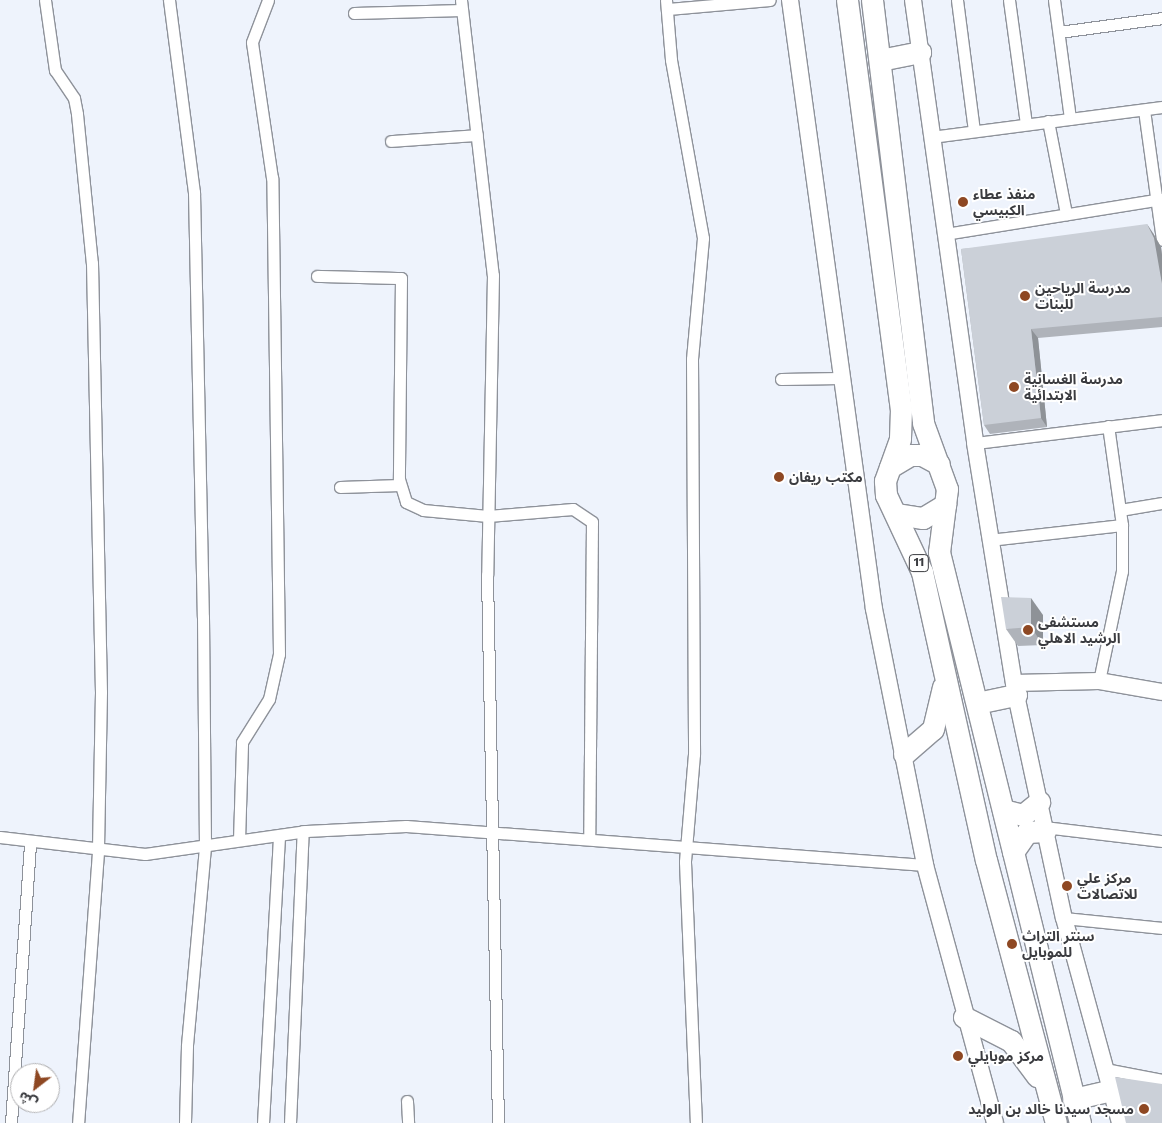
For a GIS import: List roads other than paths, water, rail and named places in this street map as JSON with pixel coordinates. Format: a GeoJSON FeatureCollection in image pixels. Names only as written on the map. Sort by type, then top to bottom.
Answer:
{"type":"FeatureCollection","features":[{"type":"Feature","properties":{"kind":"highway","name":"11"},"geometry":{"type":"LineString","coordinates":[[847,0],[901,409],[900,439],[885,488],[917,557],[944,659],[986,860],[1055,1119]]}},
{"type":"Feature","properties":{"kind":"highway","name":"11"},"geometry":{"type":"LineString","coordinates":[[872,0],[924,423],[947,488],[938,552],[1080,1123]]}},
{"type":"Feature","properties":{"kind":"highway"},"geometry":{"type":"LineString","coordinates":[[880,60],[920,52]]}},
{"type":"Feature","properties":{"kind":"highway"},"geometry":{"type":"LineString","coordinates":[[890,467],[910,455],[922,455],[939,464]]}},
{"type":"Feature","properties":{"kind":"highway"},"geometry":{"type":"LineString","coordinates":[[897,514],[923,518],[945,505]]}},
{"type":"Feature","properties":{"kind":"highway"},"geometry":{"type":"LineString","coordinates":[[904,754],[921,744],[938,720],[944,659]]}},
{"type":"Feature","properties":{"kind":"highway"},"geometry":{"type":"LineString","coordinates":[[977,703],[1015,689]]}},
{"type":"Feature","properties":{"kind":"highway"},"geometry":{"type":"LineString","coordinates":[[1003,810],[1023,815],[1039,802]]}},
{"type":"Feature","properties":{"kind":"highway"},"geometry":{"type":"LineString","coordinates":[[1013,852],[1027,832],[1044,829]]}},
{"type":"Feature","properties":{"kind":"highway"},"geometry":{"type":"LineString","coordinates":[[964,1017],[998,1032],[1022,1052],[1055,1119]]}},
{"type":"Feature","properties":{"kind":"highway"},"geometry":{"type":"LineString","coordinates":[[1073,1099],[1111,1090]]}},
{"type":"Feature","properties":{"kind":"main road"},"geometry":{"type":"LineString","coordinates":[[790,0],[840,378],[874,609],[925,865],[964,1017],[995,1123]]}},
{"type":"Feature","properties":{"kind":"main road"},"geometry":{"type":"LineString","coordinates":[[913,0],[974,443],[1015,689],[1064,918],[1120,1123]]}},
{"type":"Feature","properties":{"kind":"main road"},"geometry":{"type":"LineString","coordinates":[[1015,689],[1099,681],[1162,692]]}},
{"type":"Feature","properties":{"kind":"street"},"geometry":{"type":"LineString","coordinates":[[45,0],[55,70],[74,98],[77,114],[92,263],[100,593],[98,852],[78,1123]]}},
{"type":"Feature","properties":{"kind":"street"},"geometry":{"type":"LineString","coordinates":[[169,0],[194,192],[205,847],[186,1123]]}},
{"type":"Feature","properties":{"kind":"street"},"geometry":{"type":"LineString","coordinates":[[239,840],[242,742],[269,699],[279,654],[272,178],[252,42],[268,0]]}},
{"type":"Feature","properties":{"kind":"street"},"geometry":{"type":"LineString","coordinates":[[696,1123],[686,846],[694,754],[692,358],[703,238],[673,69],[667,4],[770,0]]}},
{"type":"Feature","properties":{"kind":"street"},"geometry":{"type":"LineString","coordinates":[[957,0],[974,131]]}},
{"type":"Feature","properties":{"kind":"street"},"geometry":{"type":"LineString","coordinates":[[1009,0],[1026,124]]}},
{"type":"Feature","properties":{"kind":"street"},"geometry":{"type":"LineString","coordinates":[[1054,0],[1070,119]]}},
{"type":"Feature","properties":{"kind":"street"},"geometry":{"type":"LineString","coordinates":[[354,13],[461,5],[494,275],[488,516],[498,1123]]}},
{"type":"Feature","properties":{"kind":"street"},"geometry":{"type":"LineString","coordinates":[[1059,32],[1162,18]]}},
{"type":"Feature","properties":{"kind":"street"},"geometry":{"type":"LineString","coordinates":[[931,137],[1162,107]]}},
{"type":"Feature","properties":{"kind":"street"},"geometry":{"type":"LineString","coordinates":[[1144,110],[1158,200],[1162,240]]}},
{"type":"Feature","properties":{"kind":"street"},"geometry":{"type":"LineString","coordinates":[[1048,122],[1066,214]]}},
{"type":"Feature","properties":{"kind":"street"},"geometry":{"type":"LineString","coordinates":[[391,141],[477,135]]}},
{"type":"Feature","properties":{"kind":"street"},"geometry":{"type":"LineString","coordinates":[[945,234],[1158,200]]}},
{"type":"Feature","properties":{"kind":"street"},"geometry":{"type":"LineString","coordinates":[[317,276],[401,278],[400,485],[402,497],[417,508],[488,516],[562,509],[577,511],[592,522],[588,837]]}},
{"type":"Feature","properties":{"kind":"street"},"geometry":{"type":"LineString","coordinates":[[781,379],[840,378]]}},
{"type":"Feature","properties":{"kind":"street"},"geometry":{"type":"LineString","coordinates":[[974,443],[1162,420]]}},
{"type":"Feature","properties":{"kind":"street"},"geometry":{"type":"LineString","coordinates":[[1099,681],[1119,591],[1122,525],[1108,426]]}},
{"type":"Feature","properties":{"kind":"street"},"geometry":{"type":"LineString","coordinates":[[340,486],[400,485]]}},
{"type":"Feature","properties":{"kind":"street"},"geometry":{"type":"LineString","coordinates":[[1120,510],[1162,502]]}},
{"type":"Feature","properties":{"kind":"street"},"geometry":{"type":"LineString","coordinates":[[989,540],[1122,525]]}},
{"type":"Feature","properties":{"kind":"street"},"geometry":{"type":"LineString","coordinates":[[0,837],[98,852],[145,854],[205,847],[302,831],[406,826],[588,837],[925,865]]}},
{"type":"Feature","properties":{"kind":"street"},"geometry":{"type":"LineString","coordinates":[[1044,829],[1162,841]]}},
{"type":"Feature","properties":{"kind":"street"},"geometry":{"type":"LineString","coordinates":[[290,1123],[302,831]]}},
{"type":"Feature","properties":{"kind":"street"},"geometry":{"type":"LineString","coordinates":[[263,1123],[279,834]]}},
{"type":"Feature","properties":{"kind":"street"},"geometry":{"type":"LineString","coordinates":[[11,1123],[30,843]]}},
{"type":"Feature","properties":{"kind":"street"},"geometry":{"type":"LineString","coordinates":[[1064,918],[1162,928]]}},
{"type":"Feature","properties":{"kind":"street"},"geometry":{"type":"LineString","coordinates":[[1105,1069],[1162,1080]]}},
{"type":"Feature","properties":{"kind":"street"},"geometry":{"type":"LineString","coordinates":[[406,1101],[408,1123]]}},
{"type":"Feature","properties":{"kind":"place","name":"منفذ عطاء الكبيسي"},"geometry":{"type":"Point","coordinates":[963,202]}},
{"type":"Feature","properties":{"kind":"place","name":"مدرسة الرياحين للبنات"},"geometry":{"type":"Point","coordinates":[1025,296]}},
{"type":"Feature","properties":{"kind":"place","name":"مدرسة الغسانية الابتدائية"},"geometry":{"type":"Point","coordinates":[1014,387]}},
{"type":"Feature","properties":{"kind":"place","name":"مكتب ريفان"},"geometry":{"type":"Point","coordinates":[779,477]}},
{"type":"Feature","properties":{"kind":"place","name":"مستشفى الرشيد الاهلي"},"geometry":{"type":"Point","coordinates":[1028,630]}},
{"type":"Feature","properties":{"kind":"place","name":"مركز علي للاتصالات"},"geometry":{"type":"Point","coordinates":[1067,886]}},
{"type":"Feature","properties":{"kind":"place","name":"سنتر التراث للموبايل"},"geometry":{"type":"Point","coordinates":[1012,944]}},
{"type":"Feature","properties":{"kind":"place","name":"مركز موبايلي"},"geometry":{"type":"Point","coordinates":[958,1056]}},
{"type":"Feature","properties":{"kind":"place","name":"مسجد سيدنا خالد بن الوليد"},"geometry":{"type":"Point","coordinates":[1144,1109]}}]}
